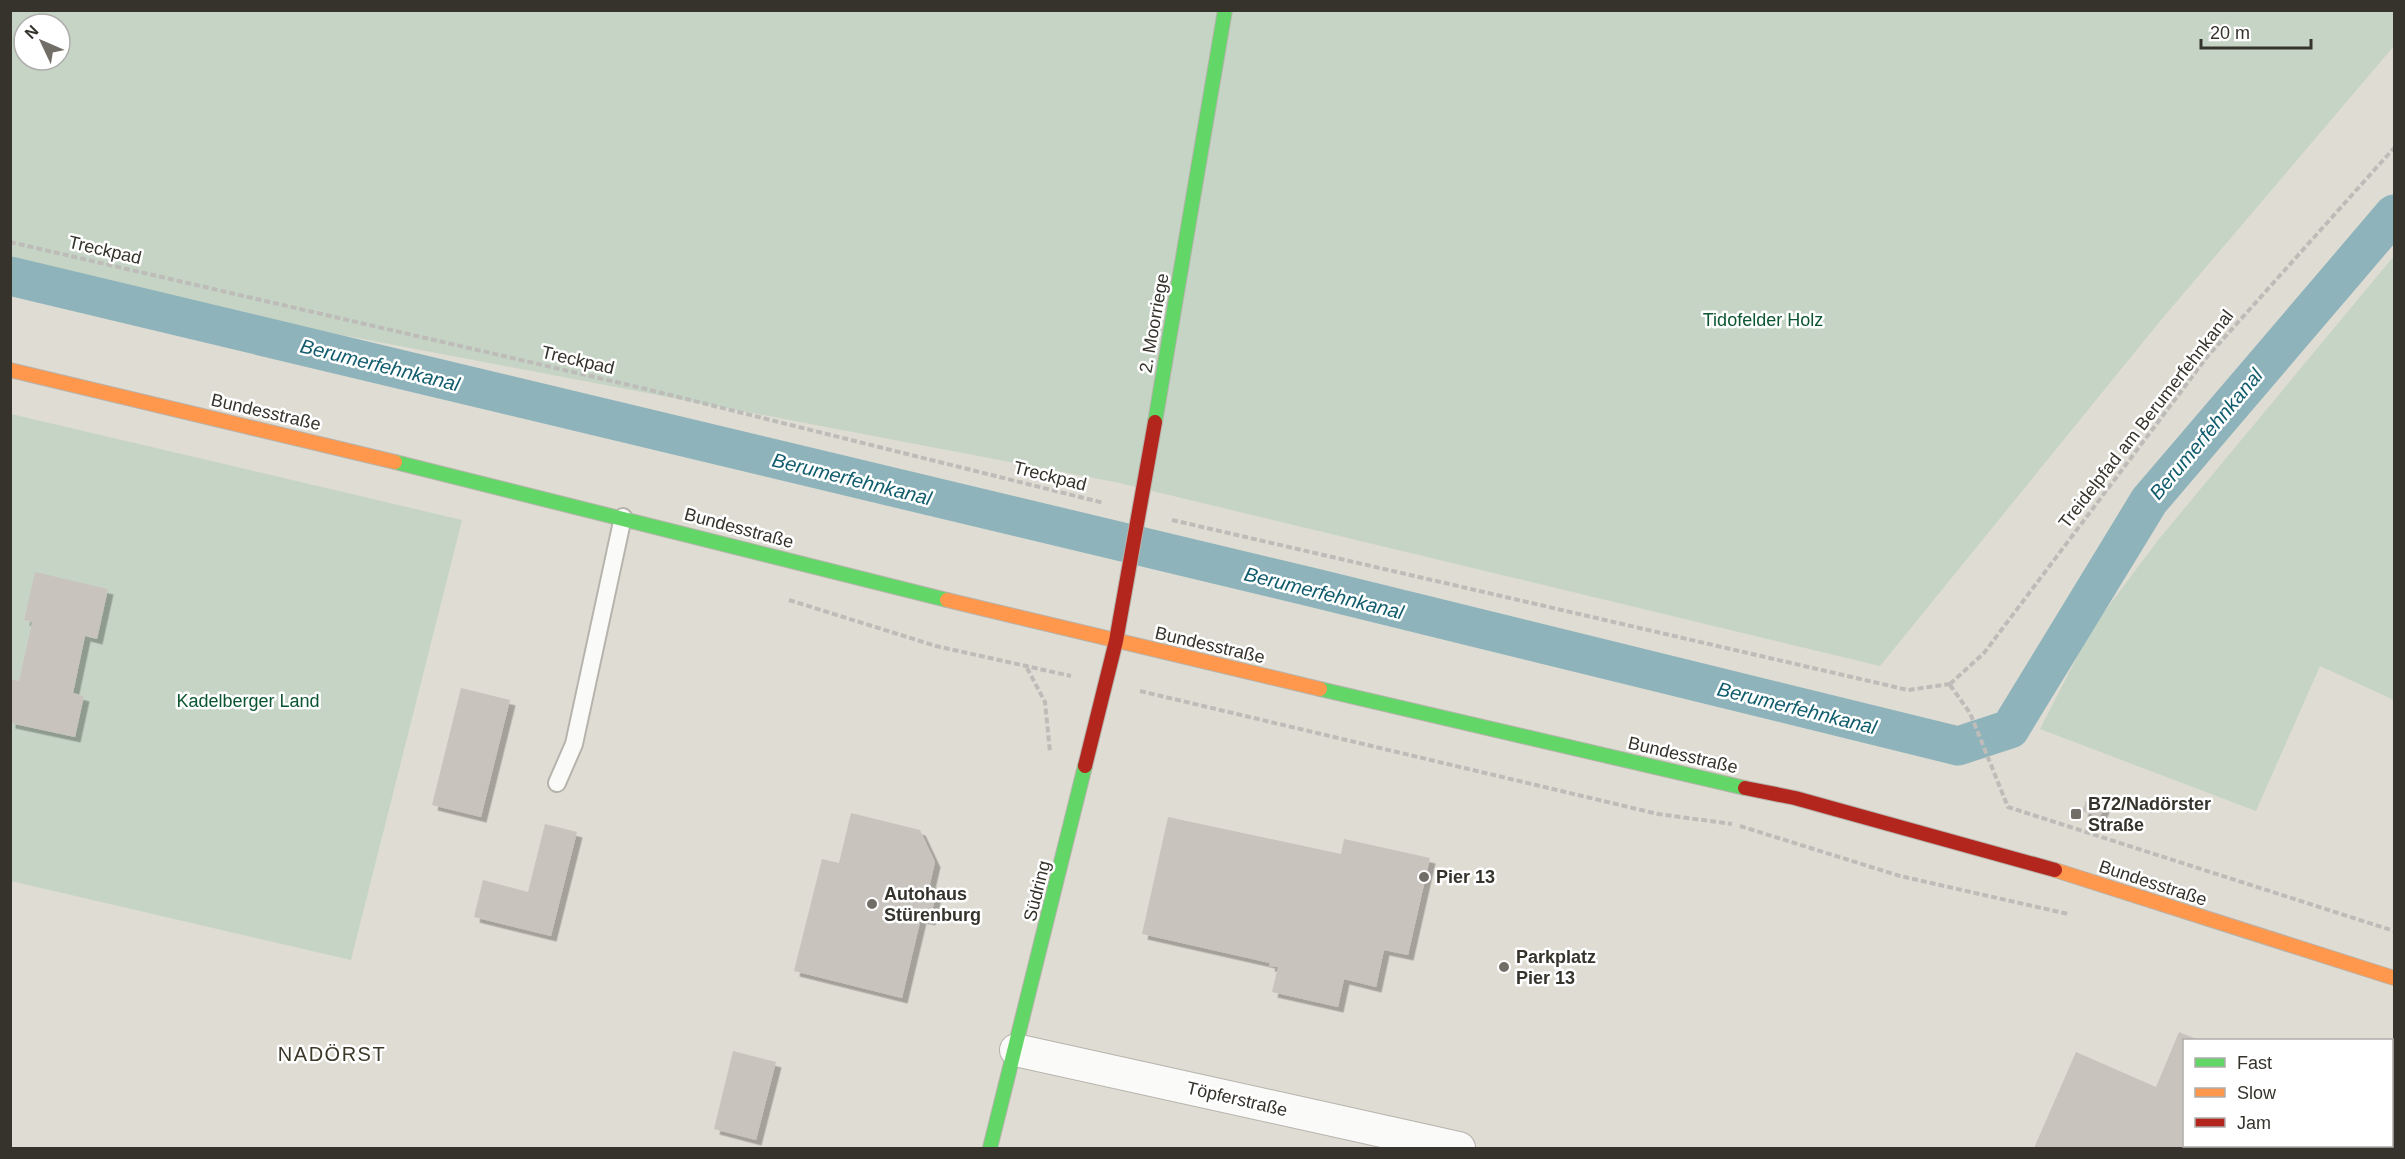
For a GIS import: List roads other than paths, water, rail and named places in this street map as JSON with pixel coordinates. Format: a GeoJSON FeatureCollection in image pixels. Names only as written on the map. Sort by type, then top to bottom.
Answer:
{"type":"FeatureCollection","features":[{"type":"Feature","properties":{"kind":"main road","name":"2. Moorriege"},"geometry":{"type":"LineString","coordinates":[[1116,641],[1191,218],[1224,10]]}},
{"type":"Feature","properties":{"kind":"main road","name":"Bundesstraße"},"geometry":{"type":"LineString","coordinates":[[10,370],[623,517],[853,577],[1116,641],[1675,773],[1795,798],[2030,862],[2394,978]]}},
{"type":"Feature","properties":{"kind":"main road","name":"Südring"},"geometry":{"type":"LineString","coordinates":[[990,1149],[1116,641]]}},
{"type":"Feature","properties":{"kind":"street","name":"Töpferstraße"},"geometry":{"type":"LineString","coordinates":[[1016,1050],[1459,1149]]}},
{"type":"Feature","properties":{"kind":"lane"},"geometry":{"type":"LineString","coordinates":[[557,783],[574,744],[623,517]]}},
{"type":"Feature","properties":{"kind":"waterway","name":"Berumerfehnkanal"},"geometry":{"type":"LineString","coordinates":[[10,276],[1315,588],[1958,746],[2010,729],[2149,501],[2394,214]]}},
{"type":"Feature","properties":{"kind":"place","name":"B72/Nadörster Straße"},"geometry":{"type":"Point","coordinates":[2076,814]}},
{"type":"Feature","properties":{"kind":"place","name":"Pier 13"},"geometry":{"type":"Point","coordinates":[1424,877]}},
{"type":"Feature","properties":{"kind":"place","name":"Autohaus Stürenburg"},"geometry":{"type":"Point","coordinates":[872,904]}},
{"type":"Feature","properties":{"kind":"place","name":"Parkplatz Pier 13"},"geometry":{"type":"Point","coordinates":[1504,967]}},
{"type":"Feature","properties":{"kind":"district","name":"NADÖRST"},"geometry":{"type":"Point","coordinates":[332,1054]}},
{"type":"Feature","properties":{"kind":"park label","name":"Tidofelder Holz"},"geometry":{"type":"Point","coordinates":[1763,320]}},
{"type":"Feature","properties":{"kind":"park label","name":"Kadelberger Land"},"geometry":{"type":"Point","coordinates":[248,701]}}]}
